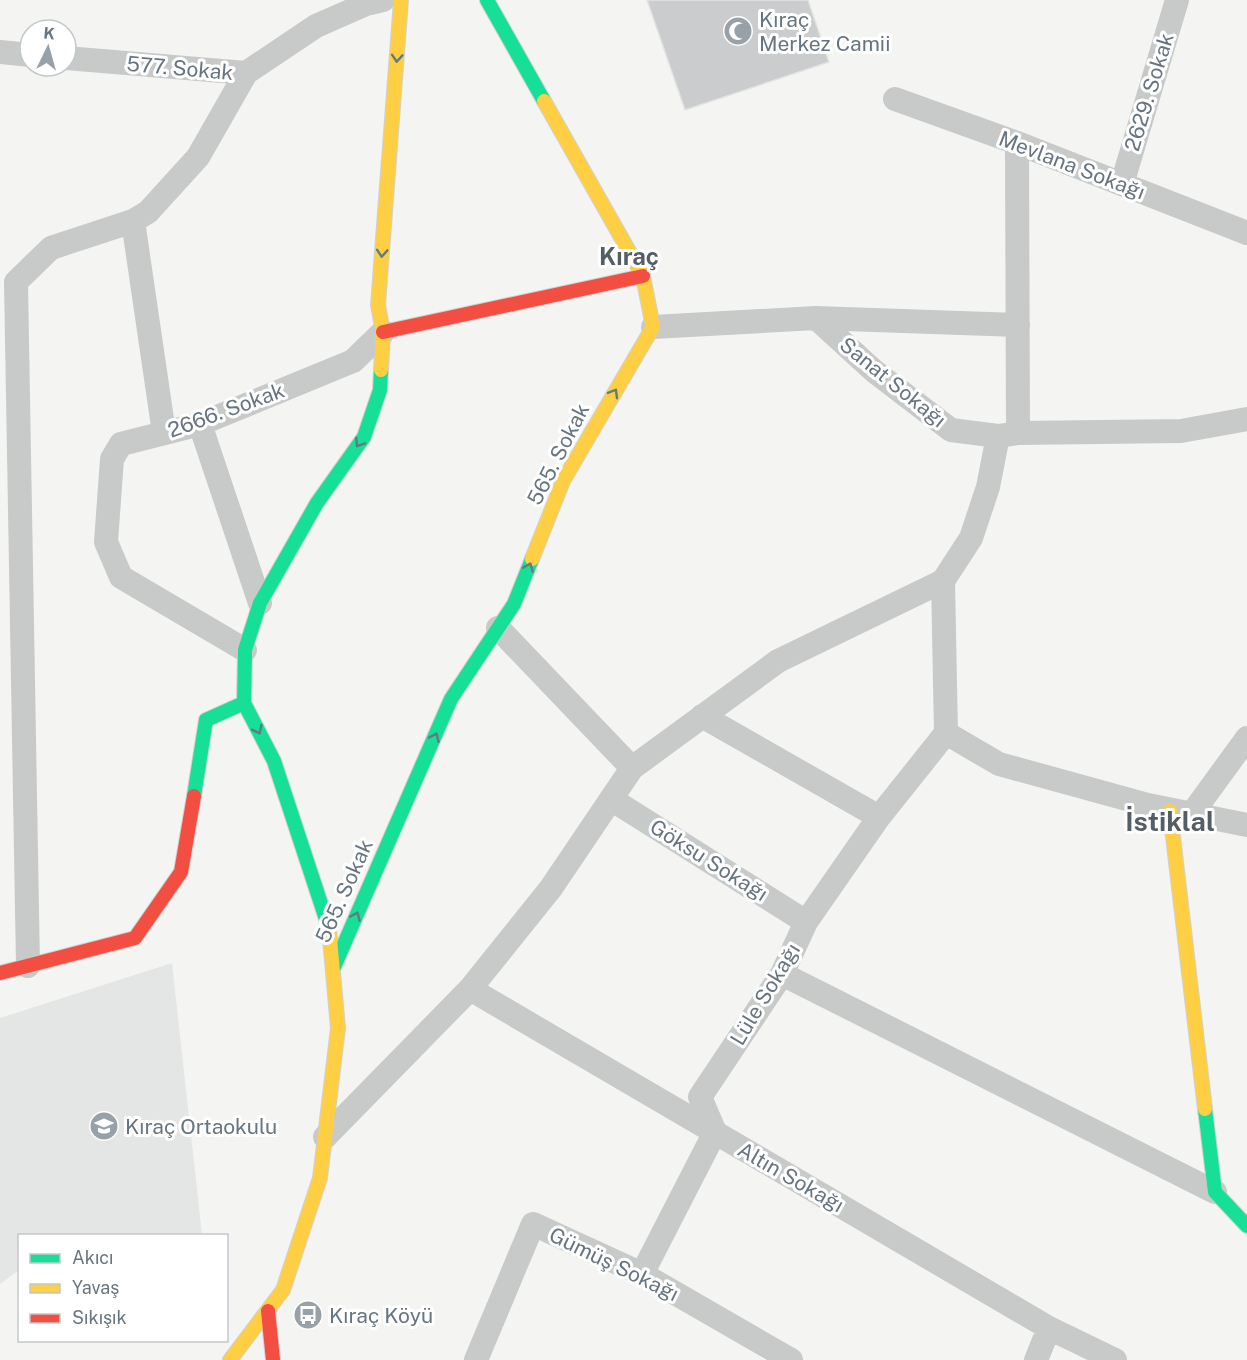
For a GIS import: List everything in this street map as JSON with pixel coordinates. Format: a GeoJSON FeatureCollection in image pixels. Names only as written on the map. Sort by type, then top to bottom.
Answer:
{"type":"FeatureCollection","features":[{"type":"Feature","properties":{"kind":"street","name":"577. Sokak"},"geometry":{"type":"LineString","coordinates":[[78,59],[246,74],[316,26],[366,4],[383,0]]}},
{"type":"Feature","properties":{"kind":"street"},"geometry":{"type":"LineString","coordinates":[[230,1360],[283,1290],[320,1178],[338,1029],[333,969],[325,915],[274,761],[244,703],[245,650],[260,603],[317,503],[364,437],[380,390],[383,332],[378,305],[401,0]]}},
{"type":"Feature","properties":{"kind":"street"},"geometry":{"type":"LineString","coordinates":[[487,0],[643,276],[653,327],[816,318],[1017,325]]}},
{"type":"Feature","properties":{"kind":"street","name":"2629. Sokak"},"geometry":{"type":"LineString","coordinates":[[1122,184],[1177,0]]}},
{"type":"Feature","properties":{"kind":"street"},"geometry":{"type":"LineString","coordinates":[[0,52],[18,54]]}},
{"type":"Feature","properties":{"kind":"street"},"geometry":{"type":"LineString","coordinates":[[28,966],[16,282],[51,248],[133,221],[148,212],[198,157],[246,74]]}},
{"type":"Feature","properties":{"kind":"street","name":"Mevlana Sokağı"},"geometry":{"type":"LineString","coordinates":[[895,99],[1017,143],[1247,233]]}},
{"type":"Feature","properties":{"kind":"street"},"geometry":{"type":"LineString","coordinates":[[325,1137],[470,989],[551,888],[632,768],[778,662],[943,581],[971,538],[1008,434],[1017,325],[1017,143]]}},
{"type":"Feature","properties":{"kind":"street"},"geometry":{"type":"LineString","coordinates":[[133,221],[164,433]]}},
{"type":"Feature","properties":{"kind":"street"},"geometry":{"type":"LineString","coordinates":[[383,332],[643,276]]}},
{"type":"Feature","properties":{"kind":"street","name":"Sanat Sokağı"},"geometry":{"type":"LineString","coordinates":[[816,318],[874,372],[951,430],[1008,434],[1181,431],[1247,419]]}},
{"type":"Feature","properties":{"kind":"street","name":"565. Sokak"},"geometry":{"type":"LineString","coordinates":[[333,969],[451,699],[514,604],[563,481],[653,327]]}},
{"type":"Feature","properties":{"kind":"street","name":"2666. Sokak"},"geometry":{"type":"LineString","coordinates":[[245,650],[121,577],[106,542],[112,459],[121,444],[200,424],[353,361],[383,332]]}},
{"type":"Feature","properties":{"kind":"street"},"geometry":{"type":"LineString","coordinates":[[200,424],[260,603]]}},
{"type":"Feature","properties":{"kind":"street"},"geometry":{"type":"LineString","coordinates":[[943,581],[946,733],[999,764],[1180,813],[1247,825]]}},
{"type":"Feature","properties":{"kind":"street"},"geometry":{"type":"LineString","coordinates":[[498,628],[632,768]]}},
{"type":"Feature","properties":{"kind":"street"},"geometry":{"type":"LineString","coordinates":[[0,973],[135,938],[181,872],[206,720],[244,703]]}},
{"type":"Feature","properties":{"kind":"street"},"geometry":{"type":"LineString","coordinates":[[702,716],[879,817]]}},
{"type":"Feature","properties":{"kind":"street","name":"Lüle Sokağı"},"geometry":{"type":"LineString","coordinates":[[715,1132],[700,1097],[782,975],[806,922],[879,817],[946,733]]}},
{"type":"Feature","properties":{"kind":"street"},"geometry":{"type":"LineString","coordinates":[[1215,1192],[1180,813],[1247,738]]}},
{"type":"Feature","properties":{"kind":"street","name":"Göksu Sokağı"},"geometry":{"type":"LineString","coordinates":[[611,799],[806,922]]}},
{"type":"Feature","properties":{"kind":"street"},"geometry":{"type":"LineString","coordinates":[[782,975],[1215,1192],[1247,1226]]}},
{"type":"Feature","properties":{"kind":"street","name":"Altın Sokağı"},"geometry":{"type":"LineString","coordinates":[[470,989],[1049,1328],[1115,1360]]}},
{"type":"Feature","properties":{"kind":"street"},"geometry":{"type":"LineString","coordinates":[[642,1274],[715,1132]]}},
{"type":"Feature","properties":{"kind":"street","name":"Gümüş Sokağı"},"geometry":{"type":"LineString","coordinates":[[476,1360],[533,1224],[642,1274],[791,1360]]}},
{"type":"Feature","properties":{"kind":"street"},"geometry":{"type":"LineString","coordinates":[[268,1311],[273,1360]]}},
{"type":"Feature","properties":{"kind":"street"},"geometry":{"type":"LineString","coordinates":[[1036,1360],[1049,1328]]}},
{"type":"Feature","properties":{"kind":"shaded area","name":"Kıraç Ortaokulu"},"geometry":{"type":"Polygon","coordinates":[[[172,963],[202,1234],[18,1234],[18,1271],[0,1284],[0,1018],[172,963]]]}},
{"type":"Feature","properties":{"kind":"building","name":"Kıraç Merkez Camii"},"geometry":{"type":"Polygon","coordinates":[[[647,0],[808,0],[829,62],[685,110],[647,0]]]}},
{"type":"Feature","properties":{"kind":"traffic: fast"},"geometry":{"type":"LineString","coordinates":[[487,0],[544,101]]}},
{"type":"Feature","properties":{"kind":"traffic: fast"},"geometry":{"type":"LineString","coordinates":[[329,928],[274,761],[244,703],[245,650],[260,603],[317,503],[364,437],[380,390],[381,370]]}},
{"type":"Feature","properties":{"kind":"traffic: fast"},"geometry":{"type":"LineString","coordinates":[[334,967],[451,699],[514,604],[532,559]]}},
{"type":"Feature","properties":{"kind":"traffic: fast"},"geometry":{"type":"LineString","coordinates":[[194,796],[206,720],[244,703]]}},
{"type":"Feature","properties":{"kind":"traffic: fast"},"geometry":{"type":"LineString","coordinates":[[1205,1109],[1215,1192],[1247,1226]]}},
{"type":"Feature","properties":{"kind":"traffic: slow"},"geometry":{"type":"LineString","coordinates":[[381,370],[383,332],[378,305],[401,0]]}},
{"type":"Feature","properties":{"kind":"traffic: slow"},"geometry":{"type":"LineString","coordinates":[[532,559],[563,481],[653,327],[643,276],[544,101]]}},
{"type":"Feature","properties":{"kind":"traffic: slow"},"geometry":{"type":"LineString","coordinates":[[1170,811],[1205,1109]]}},
{"type":"Feature","properties":{"kind":"traffic: slow"},"geometry":{"type":"LineString","coordinates":[[230,1360],[283,1290],[320,1178],[338,1028],[329,928]]}},
{"type":"Feature","properties":{"kind":"traffic: jam"},"geometry":{"type":"LineString","coordinates":[[383,332],[643,276]]}},
{"type":"Feature","properties":{"kind":"traffic: jam"},"geometry":{"type":"LineString","coordinates":[[0,973],[135,938],[181,872],[194,796]]}},
{"type":"Feature","properties":{"kind":"traffic: jam"},"geometry":{"type":"LineString","coordinates":[[268,1311],[273,1360]]}},
{"type":"Feature","properties":{"kind":"place","name":"Kıraç Merkez Camii"},"geometry":{"type":"Point","coordinates":[738,31]}},
{"type":"Feature","properties":{"kind":"place","name":"Kıraç Ortaokulu"},"geometry":{"type":"Point","coordinates":[104,1126]}},
{"type":"Feature","properties":{"kind":"place","name":"Kıraç Köyü"},"geometry":{"type":"Point","coordinates":[308,1315]}},
{"type":"Feature","properties":{"kind":"district","name":"Kıraç"},"geometry":{"type":"Point","coordinates":[629,256]}},
{"type":"Feature","properties":{"kind":"district","name":"İstiklal"},"geometry":{"type":"Point","coordinates":[1170,821]}}]}
